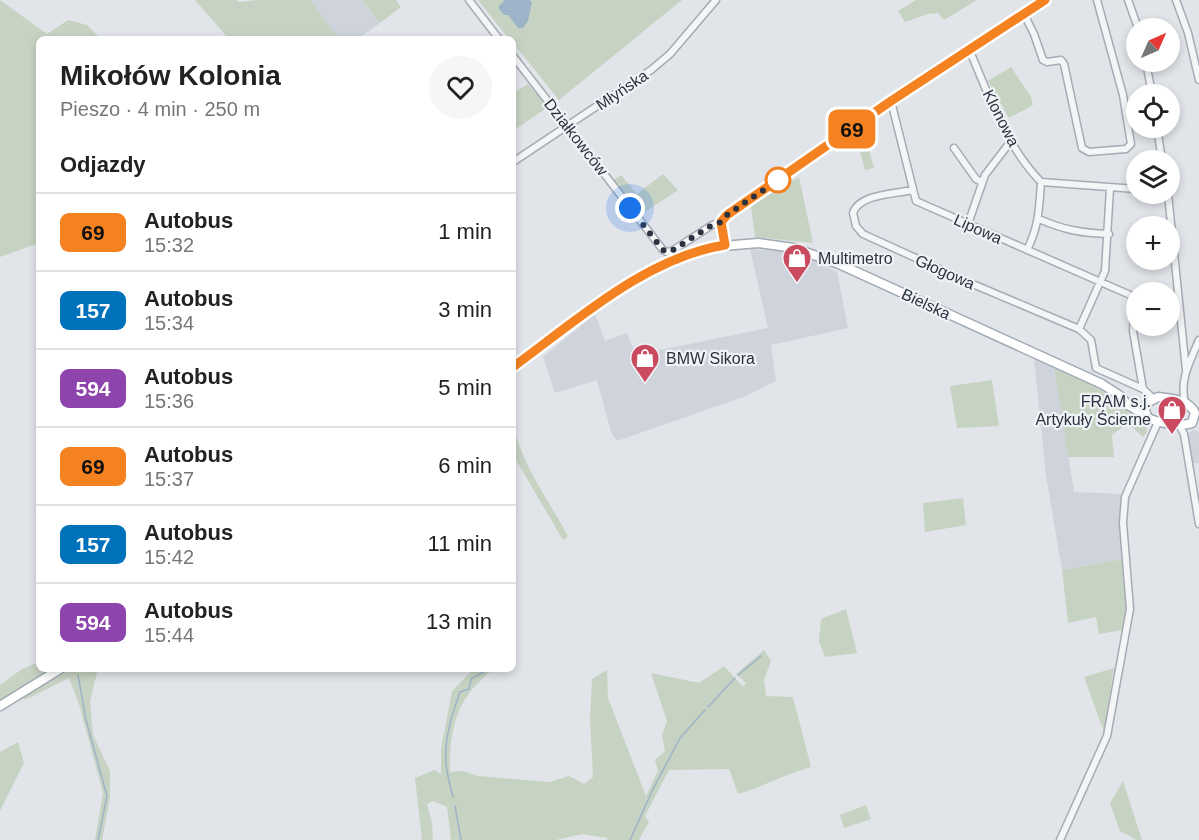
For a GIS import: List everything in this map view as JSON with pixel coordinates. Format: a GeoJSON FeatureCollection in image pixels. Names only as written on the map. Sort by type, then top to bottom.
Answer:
{"type":"FeatureCollection","features":[{"type":"Feature","properties":{"kind":"main road","name":"Bielska"},"geometry":{"type":"LineString","coordinates":[[516,364],[644,274],[685,255],[725,245],[778,245],[825,258],[1053,361],[1135,403],[1160,397],[1185,402]]}},
{"type":"Feature","properties":{"kind":"main road","name":"Bielska"},"geometry":{"type":"LineString","coordinates":[[1119,395],[1128,405],[1152,419]]}},
{"type":"Feature","properties":{"kind":"main road"},"geometry":{"type":"LineString","coordinates":[[1150,400],[1145,410],[1152,419],[1188,426],[1197,414],[1185,402]]}},
{"type":"Feature","properties":{"kind":"main road"},"geometry":{"type":"LineString","coordinates":[[0,706],[55,672]]}},
{"type":"Feature","properties":{"kind":"street"},"geometry":{"type":"LineString","coordinates":[[469,0],[497,36]]}},
{"type":"Feature","properties":{"kind":"street","name":"Młyńska"},"geometry":{"type":"LineString","coordinates":[[516,160],[651,70],[670,54],[716,0]]}},
{"type":"Feature","properties":{"kind":"street"},"geometry":{"type":"LineString","coordinates":[[725,245],[721,222],[727,215],[891,101],[1045,0]]}},
{"type":"Feature","properties":{"kind":"street"},"geometry":{"type":"LineString","coordinates":[[1024,14],[1043,60],[1047,62],[1061,60],[1064,64],[1082,148],[1089,152],[1126,149],[1130,142],[1123,95],[1097,0]]}},
{"type":"Feature","properties":{"kind":"street"},"geometry":{"type":"LineString","coordinates":[[1128,0],[1134,18]]}},
{"type":"Feature","properties":{"kind":"street"},"geometry":{"type":"LineString","coordinates":[[1176,0],[1188,33],[1199,80]]}},
{"type":"Feature","properties":{"kind":"street","name":"Klonowa"},"geometry":{"type":"LineString","coordinates":[[969,49],[991,103],[1011,141],[1041,182]]}},
{"type":"Feature","properties":{"kind":"street","name":"Działkowców"},"geometry":{"type":"LineString","coordinates":[[516,60],[665,252],[672,251],[712,225],[721,222]]}},
{"type":"Feature","properties":{"kind":"street"},"geometry":{"type":"LineString","coordinates":[[891,101],[913,190]]}},
{"type":"Feature","properties":{"kind":"street"},"geometry":{"type":"LineString","coordinates":[[968,224],[982,182],[1011,141]]}},
{"type":"Feature","properties":{"kind":"street"},"geometry":{"type":"LineString","coordinates":[[954,148],[976,179],[982,182]]}},
{"type":"Feature","properties":{"kind":"street"},"geometry":{"type":"LineString","coordinates":[[1027,250],[1039,219],[1041,182],[1126,189]]}},
{"type":"Feature","properties":{"kind":"street"},"geometry":{"type":"LineString","coordinates":[[1110,188],[1105,271],[1079,329],[1091,340],[1096,368],[1143,389],[1150,400]]}},
{"type":"Feature","properties":{"kind":"street","name":"Lipowa"},"geometry":{"type":"LineString","coordinates":[[913,190],[919,202],[1126,294]]}},
{"type":"Feature","properties":{"kind":"street","name":"Głogowa"},"geometry":{"type":"LineString","coordinates":[[913,190],[866,199],[858,203],[853,213],[858,229],[863,234],[964,281],[1079,329]]}},
{"type":"Feature","properties":{"kind":"street"},"geometry":{"type":"LineString","coordinates":[[1169,204],[1186,370]]}},
{"type":"Feature","properties":{"kind":"street"},"geometry":{"type":"LineString","coordinates":[[1039,219],[1061,229],[1078,233],[1108,234]]}},
{"type":"Feature","properties":{"kind":"street","name":"Lipowa"},"geometry":{"type":"LineString","coordinates":[[1134,336],[1143,389]]}},
{"type":"Feature","properties":{"kind":"street"},"geometry":{"type":"LineString","coordinates":[[1174,400],[1183,384],[1186,370],[1199,340]]}},
{"type":"Feature","properties":{"kind":"street"},"geometry":{"type":"LineString","coordinates":[[1183,384],[1185,402]]}},
{"type":"Feature","properties":{"kind":"street"},"geometry":{"type":"LineString","coordinates":[[1060,840],[1107,736],[1130,609],[1123,523],[1125,497],[1149,444],[1152,419]]}},
{"type":"Feature","properties":{"kind":"street"},"geometry":{"type":"LineString","coordinates":[[1188,426],[1199,524]]}},
{"type":"Feature","properties":{"kind":"shaded area"},"geometry":{"type":"Polygon","coordinates":[[[310,0],[362,0],[380,23],[362,36],[335,36],[310,0]]]}},
{"type":"Feature","properties":{"kind":"shaded area"},"geometry":{"type":"Polygon","coordinates":[[[750,249],[779,251],[808,258],[837,272],[848,328],[771,345],[776,381],[746,396],[617,441],[611,432],[597,380],[555,393],[543,357],[595,314],[605,341],[627,333],[636,355],[768,328],[750,249]]]}},
{"type":"Feature","properties":{"kind":"shaded area"},"geometry":{"type":"Polygon","coordinates":[[[1034,359],[1054,368],[1074,492],[1123,494],[1120,522],[1124,559],[1062,570],[1046,475],[1034,359]]]}},
{"type":"Feature","properties":{"kind":"shaded area"},"geometry":{"type":"Polygon","coordinates":[[[1193,430],[1199,432],[1199,463],[1192,463],[1186,435],[1193,430]]]}},
{"type":"Feature","properties":{"kind":"green space"},"geometry":{"type":"Polygon","coordinates":[[[0,0],[47,34],[68,20],[87,25],[98,36],[36,36],[36,244],[0,257],[0,0]]]}},
{"type":"Feature","properties":{"kind":"green space"},"geometry":{"type":"Polygon","coordinates":[[[195,0],[236,0],[239,2],[310,0],[336,35],[335,36],[226,36],[195,0]]]}},
{"type":"Feature","properties":{"kind":"green space"},"geometry":{"type":"Polygon","coordinates":[[[362,0],[396,0],[401,7],[380,23],[362,0]]]}},
{"type":"Feature","properties":{"kind":"green space"},"geometry":{"type":"Polygon","coordinates":[[[478,0],[682,0],[559,100],[516,47],[516,36],[507,36],[478,0]]]}},
{"type":"Feature","properties":{"kind":"green space"},"geometry":{"type":"Polygon","coordinates":[[[916,0],[977,0],[944,20],[938,13],[905,22],[898,11],[916,0]]]}},
{"type":"Feature","properties":{"kind":"green space"},"geometry":{"type":"Polygon","coordinates":[[[1011,67],[1031,97],[1033,105],[1009,118],[988,81],[1011,67]]]}},
{"type":"Feature","properties":{"kind":"green space"},"geometry":{"type":"Polygon","coordinates":[[[528,84],[548,107],[516,129],[516,91],[528,84]]]}},
{"type":"Feature","properties":{"kind":"green space"},"geometry":{"type":"Polygon","coordinates":[[[869,150],[874,168],[865,170],[860,152],[869,150]]]}},
{"type":"Feature","properties":{"kind":"green space"},"geometry":{"type":"Polygon","coordinates":[[[663,174],[678,190],[642,214],[614,180],[621,175],[637,194],[663,174]]]}},
{"type":"Feature","properties":{"kind":"green space"},"geometry":{"type":"Polygon","coordinates":[[[799,177],[813,243],[755,237],[751,206],[799,177]]]}},
{"type":"Feature","properties":{"kind":"green space"},"geometry":{"type":"Polygon","coordinates":[[[1054,368],[1095,386],[1146,422],[1147,432],[1143,437],[1131,426],[1125,425],[1112,435],[1114,457],[1068,457],[1054,368]]]}},
{"type":"Feature","properties":{"kind":"green space"},"geometry":{"type":"Polygon","coordinates":[[[992,380],[999,426],[957,428],[950,386],[992,380]]]}},
{"type":"Feature","properties":{"kind":"green space"},"geometry":{"type":"Polygon","coordinates":[[[516,436],[529,468],[568,536],[563,540],[516,460],[516,436]]]}},
{"type":"Feature","properties":{"kind":"green space"},"geometry":{"type":"Polygon","coordinates":[[[963,498],[966,525],[925,532],[923,503],[963,498]]]}},
{"type":"Feature","properties":{"kind":"green space"},"geometry":{"type":"Polygon","coordinates":[[[1124,559],[1127,601],[1123,630],[1099,634],[1096,617],[1068,623],[1062,570],[1124,559]]]}},
{"type":"Feature","properties":{"kind":"green space"},"geometry":{"type":"Polygon","coordinates":[[[846,609],[857,653],[825,657],[819,641],[821,619],[846,609]]]}},
{"type":"Feature","properties":{"kind":"green space"},"geometry":{"type":"Polygon","coordinates":[[[764,650],[771,661],[764,680],[766,696],[793,697],[811,767],[738,794],[729,769],[669,770],[645,816],[649,822],[639,840],[607,840],[607,838],[582,834],[556,840],[451,840],[447,807],[433,801],[427,804],[432,823],[433,840],[422,840],[415,778],[434,770],[441,774],[441,749],[452,691],[471,672],[490,672],[471,690],[458,714],[451,741],[450,772],[463,771],[478,776],[550,782],[569,776],[584,784],[593,777],[590,719],[592,679],[607,670],[608,698],[646,796],[658,771],[655,760],[665,751],[662,735],[667,721],[651,673],[699,683],[724,666],[743,687],[746,683],[736,674],[764,650]]]}},
{"type":"Feature","properties":{"kind":"green space"},"geometry":{"type":"Polygon","coordinates":[[[36,663],[36,672],[97,673],[90,701],[93,735],[110,771],[110,797],[102,840],[95,840],[103,793],[79,704],[69,678],[25,700],[16,691],[0,701],[0,685],[22,669],[36,663]]]}},
{"type":"Feature","properties":{"kind":"green space"},"geometry":{"type":"Polygon","coordinates":[[[1114,668],[1104,732],[1084,677],[1114,668]]]}},
{"type":"Feature","properties":{"kind":"green space"},"geometry":{"type":"Polygon","coordinates":[[[18,742],[24,763],[0,811],[0,752],[18,742]]]}},
{"type":"Feature","properties":{"kind":"green space"},"geometry":{"type":"Polygon","coordinates":[[[1123,781],[1142,840],[1137,840],[1120,831],[1110,803],[1123,781]]]}},
{"type":"Feature","properties":{"kind":"green space"},"geometry":{"type":"Polygon","coordinates":[[[866,805],[871,819],[844,828],[840,815],[866,805]]]}},
{"type":"Feature","properties":{"kind":"water"},"geometry":{"type":"Polygon","coordinates":[[[505,0],[532,2],[528,21],[523,28],[518,28],[508,15],[504,15],[499,9],[505,0]]]}},
{"type":"Feature","properties":{"kind":"waterway"},"geometry":{"type":"LineString","coordinates":[[738,675],[761,656]]}},
{"type":"Feature","properties":{"kind":"waterway"},"geometry":{"type":"LineString","coordinates":[[453,797],[447,772],[447,736],[460,692],[469,689],[471,679],[484,672]]}},
{"type":"Feature","properties":{"kind":"waterway"},"geometry":{"type":"LineString","coordinates":[[78,675],[86,720],[107,796],[98,840]]}},
{"type":"Feature","properties":{"kind":"waterway"},"geometry":{"type":"LineString","coordinates":[[708,707],[735,678]]}},
{"type":"Feature","properties":{"kind":"waterway"},"geometry":{"type":"LineString","coordinates":[[630,840],[680,738],[705,710]]}},
{"type":"Feature","properties":{"kind":"waterway"},"geometry":{"type":"LineString","coordinates":[[455,806],[461,840]]}},
{"type":"Feature","properties":{"kind":"bus line","name":"69"},"geometry":{"type":"LineString","coordinates":[[516,365],[644,274],[685,255],[725,245],[721,222],[727,215],[891,101],[1045,0]]}},
{"type":"Feature","properties":{"kind":"place","name":"Multimetro"},"geometry":{"type":"Point","coordinates":[797,284]}},
{"type":"Feature","properties":{"kind":"place","name":"BMW Sikora"},"geometry":{"type":"Point","coordinates":[645,384]}},
{"type":"Feature","properties":{"kind":"place","name":"FRAM s.j. Artykuły Ścierne"},"geometry":{"type":"Point","coordinates":[1172,436]}},
{"type":"Feature","properties":{"kind":"route"},"geometry":{"type":"LineString","coordinates":[[630,208],[663,250],[670,252],[712,225],[721,222],[727,215],[778,180]]}}]}
